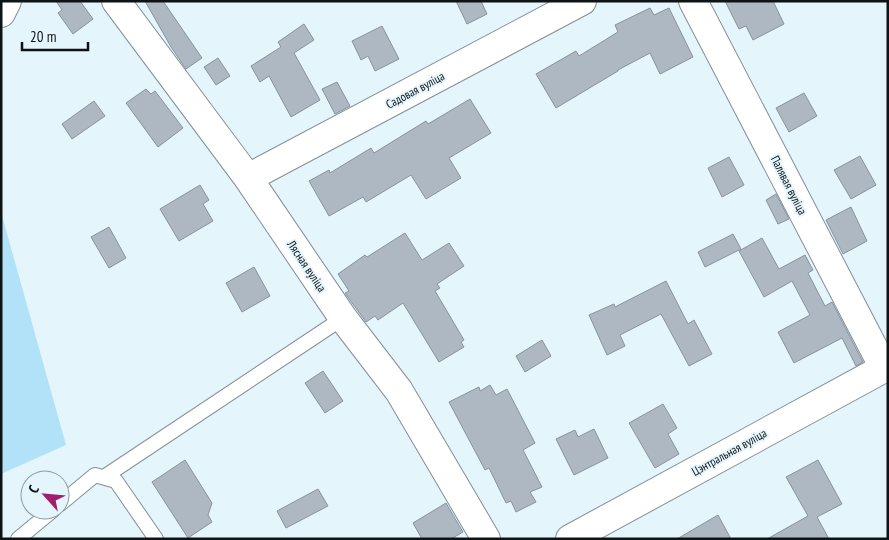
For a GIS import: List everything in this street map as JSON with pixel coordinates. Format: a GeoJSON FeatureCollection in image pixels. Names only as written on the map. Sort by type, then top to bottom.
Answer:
{"type":"FeatureCollection","features":[{"type":"Feature","properties":{"kind":"street"},"geometry":{"type":"LineString","coordinates":[[1,13],[7,1]]}},
{"type":"Feature","properties":{"kind":"street","name":"Лясная вуліца"},"geometry":{"type":"LineString","coordinates":[[116,1],[248,178],[343,318],[399,391],[486,539]]}},
{"type":"Feature","properties":{"kind":"street","name":"Садовая вуліца"},"geometry":{"type":"LineString","coordinates":[[248,178],[582,1]]}},
{"type":"Feature","properties":{"kind":"street","name":"Палявая вуліца"},"geometry":{"type":"LineString","coordinates":[[694,1],[886,367]]}},
{"type":"Feature","properties":{"kind":"street","name":"Цэнтральная вуліца"},"geometry":{"type":"LineString","coordinates":[[570,539],[886,367]]}},
{"type":"Feature","properties":{"kind":"lane"},"geometry":{"type":"LineString","coordinates":[[104,477],[343,318]]}},
{"type":"Feature","properties":{"kind":"lane"},"geometry":{"type":"LineString","coordinates":[[70,496],[95,475],[116,481],[156,539]]}},
{"type":"Feature","properties":{"kind":"lane"},"geometry":{"type":"LineString","coordinates":[[18,539],[41,520]]}},
{"type":"Feature","properties":{"kind":"shaded area"},"geometry":{"type":"Polygon","coordinates":[[[1,212],[66,445],[1,474],[1,212]]]}},
{"type":"Feature","properties":{"kind":"building"},"geometry":{"type":"Polygon","coordinates":[[[56,1],[80,1],[93,19],[73,34],[58,13],[62,10],[56,1]]]}},
{"type":"Feature","properties":{"kind":"building"},"geometry":{"type":"Polygon","coordinates":[[[145,1],[163,1],[202,58],[186,69],[145,1]]]}},
{"type":"Feature","properties":{"kind":"building"},"geometry":{"type":"Polygon","coordinates":[[[456,1],[481,1],[487,14],[467,24],[456,1]]]}},
{"type":"Feature","properties":{"kind":"building"},"geometry":{"type":"Polygon","coordinates":[[[725,1],[773,1],[784,24],[753,40],[746,26],[739,29],[725,1]]]}},
{"type":"Feature","properties":{"kind":"building"},"geometry":{"type":"Polygon","coordinates":[[[650,8],[654,15],[669,8],[693,57],[660,74],[650,53],[556,108],[536,74],[576,51],[579,56],[618,32],[615,25],[650,8]]]}},
{"type":"Feature","properties":{"kind":"building"},"geometry":{"type":"Polygon","coordinates":[[[304,24],[314,40],[294,53],[320,100],[291,117],[269,76],[260,82],[251,66],[281,47],[278,42],[304,24]]]}},
{"type":"Feature","properties":{"kind":"building"},"geometry":{"type":"Polygon","coordinates":[[[382,26],[399,59],[375,71],[368,56],[361,60],[352,41],[382,26]]]}},
{"type":"Feature","properties":{"kind":"building"},"geometry":{"type":"Polygon","coordinates":[[[218,58],[230,76],[216,85],[204,67],[218,58]]]}},
{"type":"Feature","properties":{"kind":"building"},"geometry":{"type":"Polygon","coordinates":[[[337,82],[350,106],[335,114],[322,89],[337,82]]]}},
{"type":"Feature","properties":{"kind":"building"},"geometry":{"type":"Polygon","coordinates":[[[146,89],[151,94],[155,91],[183,128],[158,147],[126,103],[146,89]]]}},
{"type":"Feature","properties":{"kind":"building"},"geometry":{"type":"Polygon","coordinates":[[[804,93],[817,116],[789,132],[776,108],[804,93]]]}},
{"type":"Feature","properties":{"kind":"building"},"geometry":{"type":"Polygon","coordinates":[[[470,99],[491,133],[449,158],[461,178],[426,199],[411,175],[366,202],[363,197],[329,216],[309,181],[329,170],[330,173],[371,148],[374,153],[426,121],[428,124],[470,99]]]}},
{"type":"Feature","properties":{"kind":"building"},"geometry":{"type":"Polygon","coordinates":[[[94,101],[105,116],[72,139],[62,124],[94,101]]]}},
{"type":"Feature","properties":{"kind":"building"},"geometry":{"type":"Polygon","coordinates":[[[860,156],[876,185],[851,199],[834,170],[860,156]]]}},
{"type":"Feature","properties":{"kind":"building"},"geometry":{"type":"Polygon","coordinates":[[[729,157],[744,185],[722,197],[708,168],[729,157]]]}},
{"type":"Feature","properties":{"kind":"building"},"geometry":{"type":"Polygon","coordinates":[[[200,185],[209,200],[203,204],[213,221],[179,241],[160,209],[200,185]]]}},
{"type":"Feature","properties":{"kind":"building"},"geometry":{"type":"Polygon","coordinates":[[[776,194],[789,219],[778,224],[766,200],[776,194]]]}},
{"type":"Feature","properties":{"kind":"building"},"geometry":{"type":"Polygon","coordinates":[[[851,207],[867,241],[843,254],[826,220],[851,207]]]}},
{"type":"Feature","properties":{"kind":"building"},"geometry":{"type":"Polygon","coordinates":[[[109,227],[126,258],[109,268],[91,237],[109,227]]]}},
{"type":"Feature","properties":{"kind":"building"},"geometry":{"type":"Polygon","coordinates":[[[405,233],[422,260],[449,243],[464,266],[437,284],[440,288],[435,291],[464,340],[461,342],[464,347],[439,362],[403,303],[378,320],[375,316],[366,322],[345,293],[349,291],[338,274],[365,255],[367,257],[405,233]]]}},
{"type":"Feature","properties":{"kind":"building"},"geometry":{"type":"Polygon","coordinates":[[[733,234],[741,249],[705,267],[698,252],[733,234]]]}},
{"type":"Feature","properties":{"kind":"building"},"geometry":{"type":"Polygon","coordinates":[[[762,238],[779,269],[805,255],[813,270],[808,273],[825,306],[832,302],[863,362],[856,366],[842,338],[794,363],[778,332],[810,315],[792,281],[764,297],[739,251],[762,238]]]}},
{"type":"Feature","properties":{"kind":"building"},"geometry":{"type":"Polygon","coordinates":[[[254,267],[270,296],[242,312],[226,283],[254,267]]]}},
{"type":"Feature","properties":{"kind":"building"},"geometry":{"type":"Polygon","coordinates":[[[666,281],[688,324],[694,320],[712,354],[689,366],[661,314],[620,335],[625,346],[607,355],[589,315],[614,304],[615,307],[666,281]]]}},
{"type":"Feature","properties":{"kind":"building"},"geometry":{"type":"Polygon","coordinates":[[[542,340],[551,356],[525,372],[516,356],[542,340]]]}},
{"type":"Feature","properties":{"kind":"building"},"geometry":{"type":"Polygon","coordinates":[[[323,371],[343,401],[325,413],[305,383],[323,371]]]}},
{"type":"Feature","properties":{"kind":"building"},"geometry":{"type":"Polygon","coordinates":[[[490,385],[496,395],[507,389],[535,443],[523,450],[542,487],[530,492],[536,502],[516,512],[511,501],[506,503],[489,468],[485,470],[449,402],[479,387],[480,391],[490,385]]]}},
{"type":"Feature","properties":{"kind":"building"},"geometry":{"type":"Polygon","coordinates":[[[663,404],[677,428],[668,434],[679,454],[655,468],[629,423],[663,404]]]}},
{"type":"Feature","properties":{"kind":"building"},"geometry":{"type":"Polygon","coordinates":[[[594,429],[608,458],[574,475],[556,439],[575,430],[578,437],[594,429]]]}},
{"type":"Feature","properties":{"kind":"building"},"geometry":{"type":"Polygon","coordinates":[[[185,460],[212,503],[208,515],[212,522],[188,538],[152,482],[185,460]]]}},
{"type":"Feature","properties":{"kind":"building"},"geometry":{"type":"Polygon","coordinates":[[[818,460],[842,504],[817,517],[829,539],[767,539],[808,516],[786,477],[818,460]]]}},
{"type":"Feature","properties":{"kind":"building"},"geometry":{"type":"Polygon","coordinates":[[[318,489],[328,506],[286,528],[277,511],[318,489]]]}},
{"type":"Feature","properties":{"kind":"building"},"geometry":{"type":"Polygon","coordinates":[[[446,503],[463,532],[451,539],[422,539],[413,523],[446,503]]]}},
{"type":"Feature","properties":{"kind":"building"},"geometry":{"type":"Polygon","coordinates":[[[718,515],[731,539],[677,539],[718,515]]]}}]}
